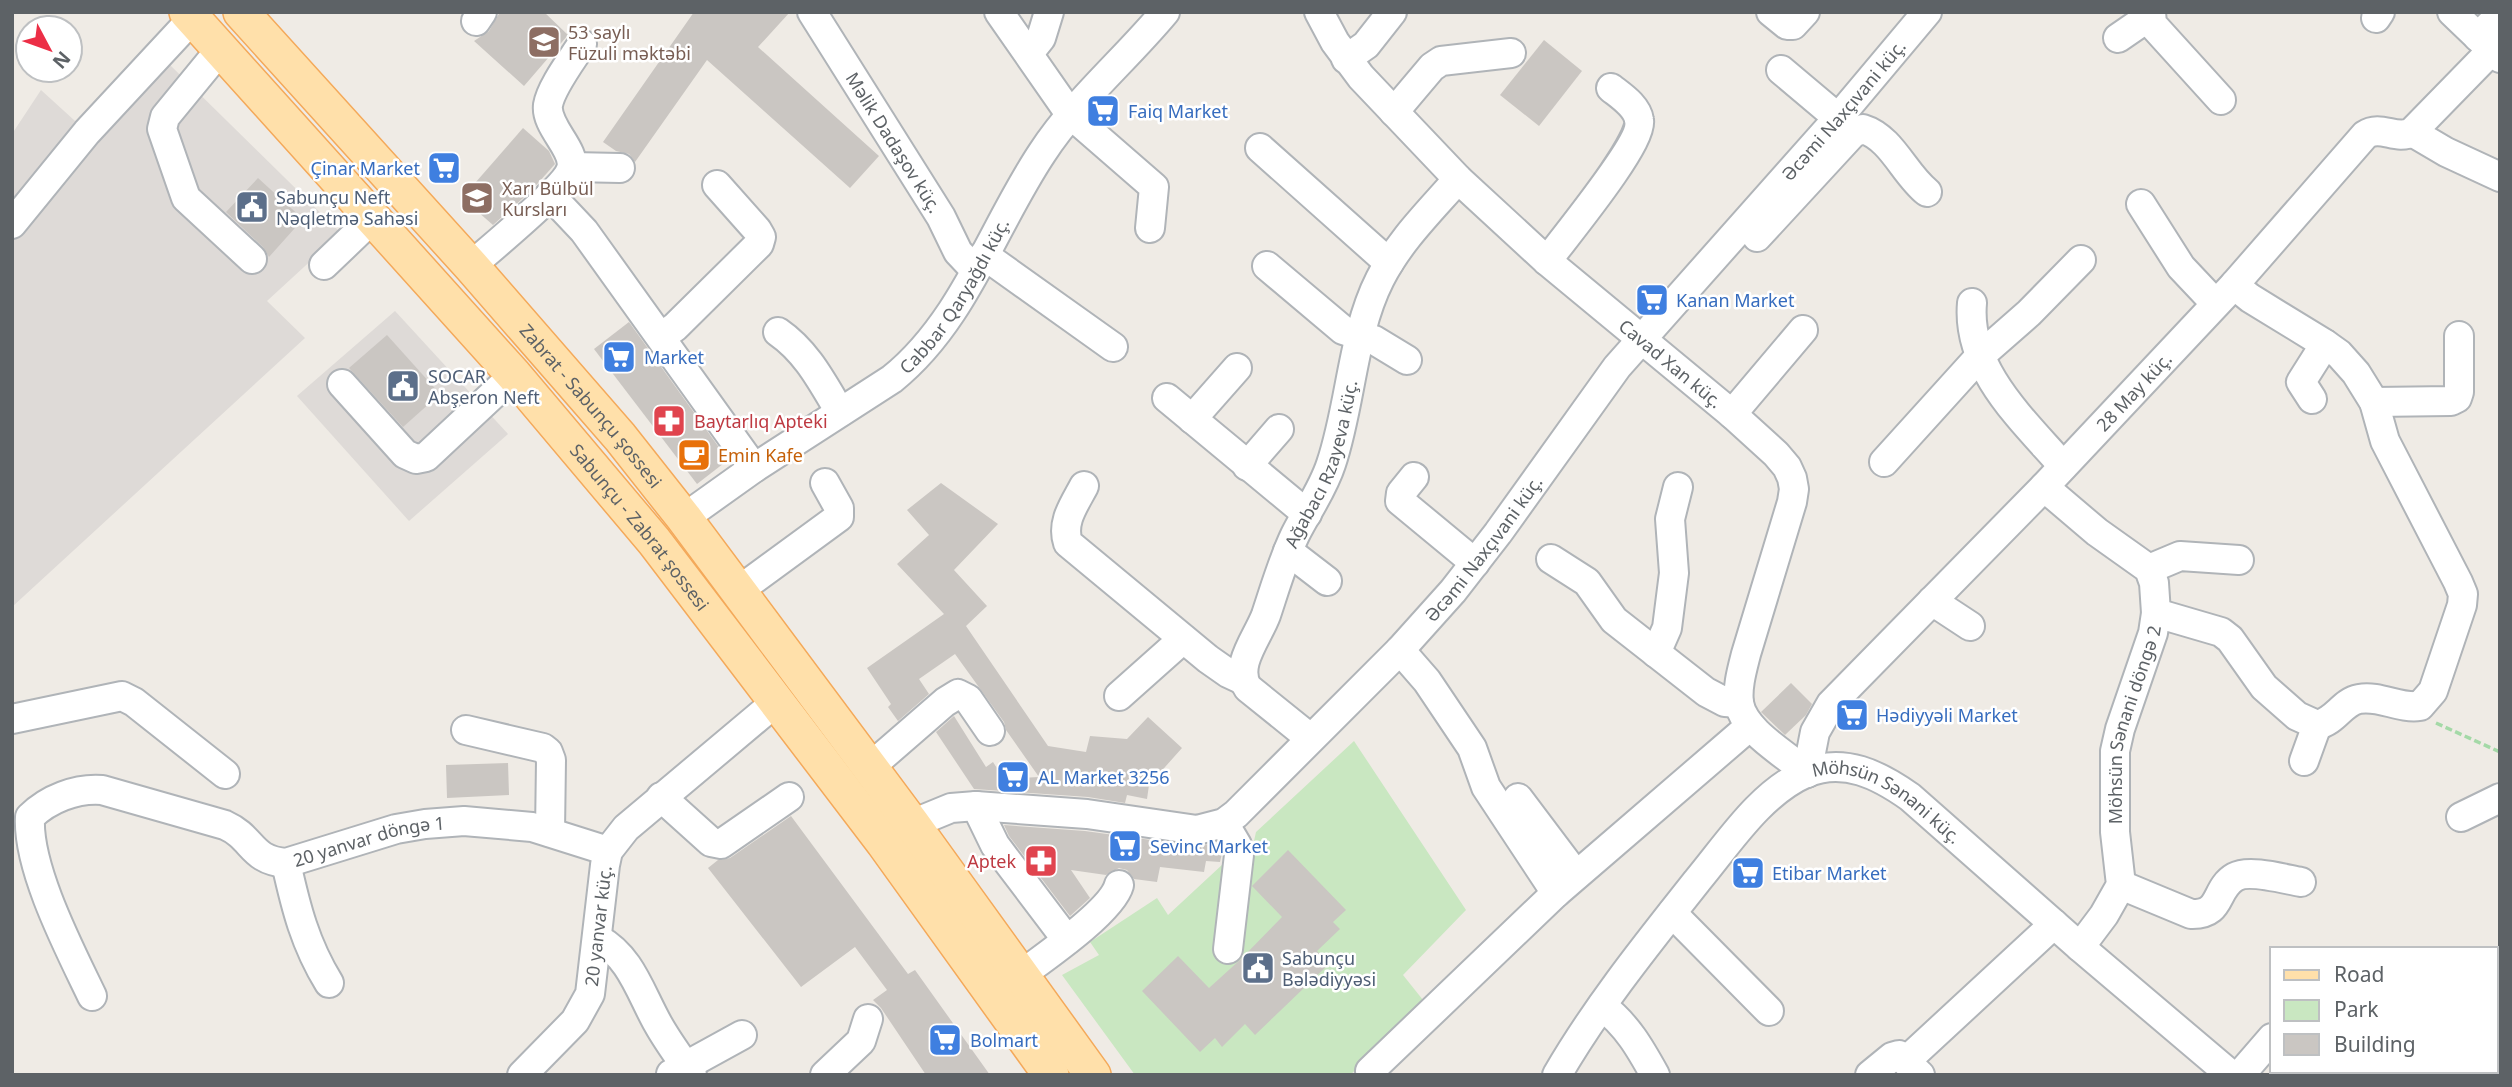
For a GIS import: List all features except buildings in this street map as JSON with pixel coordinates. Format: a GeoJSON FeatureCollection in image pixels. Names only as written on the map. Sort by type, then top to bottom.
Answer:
{"type":"FeatureCollection","features":[{"type":"Feature","properties":{"kind":"main road","name":"Sabunçu - Zabrat şossesi"},"geometry":{"type":"LineString","coordinates":[[189,15],[514,375],[654,541],[884,843],[1051,1075]]}},
{"type":"Feature","properties":{"kind":"main road","name":"Zabrat - Sabunçu şossesi"},"geometry":{"type":"LineString","coordinates":[[252,16],[561,367],[684,518],[1022,974]]}},
{"type":"Feature","properties":{"kind":"main road"},"geometry":{"type":"LineString","coordinates":[[884,843],[912,824]]}},
{"type":"Feature","properties":{"kind":"main road"},"geometry":{"type":"LineString","coordinates":[[1022,974],[1093,1075]]}},
{"type":"Feature","properties":{"kind":"street","name":"Məlik Dadaşov küç."},"geometry":{"type":"LineString","coordinates":[[812,12],[941,217],[958,253],[979,262],[1113,347]]}},
{"type":"Feature","properties":{"kind":"street"},"geometry":{"type":"LineString","coordinates":[[999,12],[1070,114],[1154,187],[1150,228]]}},
{"type":"Feature","properties":{"kind":"street"},"geometry":{"type":"LineString","coordinates":[[1029,53],[1041,38],[1049,12]]}},
{"type":"Feature","properties":{"kind":"street","name":"Cabbar Qaryağdı küç."},"geometry":{"type":"LineString","coordinates":[[684,518],[911,364],[943,325],[1040,155],[1070,114],[1109,76],[1165,12]]}},
{"type":"Feature","properties":{"kind":"street","name":"Cavad Xan küç."},"geometry":{"type":"LineString","coordinates":[[1319,12],[1346,58],[1458,178],[1547,261],[1732,414],[1787,467],[1794,489],[1741,677],[1745,715]]}},
{"type":"Feature","properties":{"kind":"street"},"geometry":{"type":"LineString","coordinates":[[1346,58],[1366,45],[1392,12]]}},
{"type":"Feature","properties":{"kind":"street"},"geometry":{"type":"LineString","coordinates":[[1770,12],[1787,25],[1793,25],[1805,12]]}},
{"type":"Feature","properties":{"kind":"street","name":"Əcəmi Naxçıvani küç."},"geometry":{"type":"LineString","coordinates":[[1224,823],[1400,650],[1475,563],[1583,412],[1647,344],[1927,12]]}},
{"type":"Feature","properties":{"kind":"street"},"geometry":{"type":"LineString","coordinates":[[2452,12],[2490,48]]}},
{"type":"Feature","properties":{"kind":"street"},"geometry":{"type":"LineString","coordinates":[[2118,38],[2150,14],[2152,24],[2221,100]]}},
{"type":"Feature","properties":{"kind":"street"},"geometry":{"type":"LineString","coordinates":[[12,224],[87,132],[189,15]]}},
{"type":"Feature","properties":{"kind":"street"},"geometry":{"type":"LineString","coordinates":[[2500,15],[2490,48],[2412,132],[2445,152],[2500,177]]}},
{"type":"Feature","properties":{"kind":"street"},"geometry":{"type":"LineString","coordinates":[[471,266],[567,178],[572,167],[571,156],[549,116],[548,105],[582,44]]}},
{"type":"Feature","properties":{"kind":"street"},"geometry":{"type":"LineString","coordinates":[[220,50],[164,117],[162,129],[186,198],[252,259]]}},
{"type":"Feature","properties":{"kind":"street"},"geometry":{"type":"LineString","coordinates":[[1394,112],[1432,67],[1441,61],[1511,53]]}},
{"type":"Feature","properties":{"kind":"street"},"geometry":{"type":"LineString","coordinates":[[1781,70],[1838,118]]}},
{"type":"Feature","properties":{"kind":"street"},"geometry":{"type":"LineString","coordinates":[[1547,261],[1616,170],[1638,133],[1640,121],[1633,108],[1611,88]]}},
{"type":"Feature","properties":{"kind":"street"},"geometry":{"type":"LineString","coordinates":[[1647,344],[1853,133],[1863,129],[1879,137],[1927,192]]}},
{"type":"Feature","properties":{"kind":"street","name":"28 May küç."},"geometry":{"type":"LineString","coordinates":[[1807,773],[1815,732],[1825,712],[2054,476],[2225,294],[2365,135],[2376,130],[2400,135],[2412,132]]}},
{"type":"Feature","properties":{"kind":"street"},"geometry":{"type":"LineString","coordinates":[[1260,148],[1389,262]]}},
{"type":"Feature","properties":{"kind":"street"},"geometry":{"type":"LineString","coordinates":[[572,167],[620,168]]}},
{"type":"Feature","properties":{"kind":"street","name":"Ağabacı Rzayeva küç."},"geometry":{"type":"LineString","coordinates":[[1243,680],[1245,660],[1264,619],[1288,551],[1326,479],[1332,462],[1373,296],[1389,262],[1458,178]]}},
{"type":"Feature","properties":{"kind":"street"},"geometry":{"type":"LineString","coordinates":[[661,337],[675,327],[759,244],[761,237],[757,230],[717,185]]}},
{"type":"Feature","properties":{"kind":"street"},"geometry":{"type":"LineString","coordinates":[[550,195],[584,232],[754,468]]}},
{"type":"Feature","properties":{"kind":"street"},"geometry":{"type":"LineString","coordinates":[[2141,204],[2181,267],[2225,294],[2250,298],[2325,344],[2357,373],[2374,402],[2385,440],[2463,594],[2462,605],[2433,691],[2420,706],[2409,708],[2368,698],[2355,699],[2332,719],[2317,725],[2304,761]]}},
{"type":"Feature","properties":{"kind":"street"},"geometry":{"type":"LineString","coordinates":[[324,265],[372,219]]}},
{"type":"Feature","properties":{"kind":"street"},"geometry":{"type":"LineString","coordinates":[[1884,462],[1980,356],[2029,313],[2081,260]]}},
{"type":"Feature","properties":{"kind":"street"},"geometry":{"type":"LineString","coordinates":[[1267,265],[1343,330],[1374,340],[1407,359]]}},
{"type":"Feature","properties":{"kind":"street"},"geometry":{"type":"LineString","coordinates":[[1972,303],[1972,330],[1980,356],[2001,394],[2054,476],[2097,532],[2149,569],[2154,583],[2157,613]]}},
{"type":"Feature","properties":{"kind":"street"},"geometry":{"type":"LineString","coordinates":[[1732,414],[1803,330]]}},
{"type":"Feature","properties":{"kind":"street"},"geometry":{"type":"LineString","coordinates":[[778,332],[795,344],[803,354],[840,412]]}},
{"type":"Feature","properties":{"kind":"street"},"geometry":{"type":"LineString","coordinates":[[2374,402],[2451,401],[2457,398],[2459,336]]}},
{"type":"Feature","properties":{"kind":"street"},"geometry":{"type":"LineString","coordinates":[[2312,399],[2301,382],[2325,344]]}},
{"type":"Feature","properties":{"kind":"street"},"geometry":{"type":"LineString","coordinates":[[1192,419],[1237,368]]}},
{"type":"Feature","properties":{"kind":"street"},"geometry":{"type":"LineString","coordinates":[[342,384],[405,454],[416,458],[426,457],[514,375]]}},
{"type":"Feature","properties":{"kind":"street"},"geometry":{"type":"LineString","coordinates":[[1167,398],[1307,514]]}},
{"type":"Feature","properties":{"kind":"street"},"geometry":{"type":"LineString","coordinates":[[1247,466],[1279,429]]}},
{"type":"Feature","properties":{"kind":"street"},"geometry":{"type":"LineString","coordinates":[[1414,477],[1401,493],[1400,502],[1475,563]]}},
{"type":"Feature","properties":{"kind":"street"},"geometry":{"type":"LineString","coordinates":[[738,591],[839,517],[839,508],[825,482]]}},
{"type":"Feature","properties":{"kind":"street"},"geometry":{"type":"LineString","coordinates":[[1084,486],[1067,517],[1064,532],[1068,543],[1183,639],[1228,673],[1243,680],[1256,696],[1310,738]]}},
{"type":"Feature","properties":{"kind":"street"},"geometry":{"type":"LineString","coordinates":[[1656,653],[1667,628],[1674,573],[1670,519],[1678,486]]}},
{"type":"Feature","properties":{"kind":"street"},"geometry":{"type":"LineString","coordinates":[[1288,551],[1327,581]]}},
{"type":"Feature","properties":{"kind":"street"},"geometry":{"type":"LineString","coordinates":[[2149,569],[2180,556],[2239,560]]}},
{"type":"Feature","properties":{"kind":"street"},"geometry":{"type":"LineString","coordinates":[[1550,559],[1587,582],[1614,620],[1717,699],[1745,715],[1807,773]]}},
{"type":"Feature","properties":{"kind":"street"},"geometry":{"type":"LineString","coordinates":[[1932,601],[1970,626]]}},
{"type":"Feature","properties":{"kind":"street","name":"Möhsün Sənani döngə 2"},"geometry":{"type":"LineString","coordinates":[[2121,885],[2115,832],[2115,751],[2157,613],[2221,632],[2230,639],[2264,687],[2297,716],[2317,725]]}},
{"type":"Feature","properties":{"kind":"street"},"geometry":{"type":"LineString","coordinates":[[1119,696],[1183,639]]}},
{"type":"Feature","properties":{"kind":"street"},"geometry":{"type":"LineString","coordinates":[[1400,650],[1427,681],[1472,748],[1486,787],[1566,884]]}},
{"type":"Feature","properties":{"kind":"street"},"geometry":{"type":"LineString","coordinates":[[870,767],[945,702],[958,694],[968,699],[990,731]]}},
{"type":"Feature","properties":{"kind":"street"},"geometry":{"type":"LineString","coordinates":[[12,719],[122,696],[134,702],[225,774]]}},
{"type":"Feature","properties":{"kind":"street","name":"20 yanvar küç."},"geometry":{"type":"LineString","coordinates":[[522,1075],[562,1035],[583,1009],[593,981],[608,851],[626,828],[776,702]]}},
{"type":"Feature","properties":{"kind":"street"},"geometry":{"type":"LineString","coordinates":[[1370,1071],[1745,715]]}},
{"type":"Feature","properties":{"kind":"street"},"geometry":{"type":"LineString","coordinates":[[466,730],[542,748],[548,752],[551,760],[550,832]]}},
{"type":"Feature","properties":{"kind":"street","name":"Möhsün Sənani küç."},"geometry":{"type":"LineString","coordinates":[[1557,1075],[1602,1006],[1672,913],[1764,803],[1781,788],[1807,773],[1831,767],[1869,772],[1890,783],[1939,822],[2080,947],[2231,1075]]}},
{"type":"Feature","properties":{"kind":"street","name":"20 yanvar döngə 1"},"geometry":{"type":"LineString","coordinates":[[92,996],[58,924],[32,850],[30,817],[39,808],[73,792],[102,790],[225,825],[247,839],[260,857],[272,862],[286,863],[396,829],[464,821],[532,827],[608,851]]}},
{"type":"Feature","properties":{"kind":"street"},"geometry":{"type":"LineString","coordinates":[[661,797],[711,842],[722,844],[789,797]]}},
{"type":"Feature","properties":{"kind":"street"},"geometry":{"type":"LineString","coordinates":[[1518,798],[1566,884]]}},
{"type":"Feature","properties":{"kind":"street"},"geometry":{"type":"LineString","coordinates":[[2461,817],[2500,798]]}},
{"type":"Feature","properties":{"kind":"street"},"geometry":{"type":"LineString","coordinates":[[976,806],[995,845],[1067,940]]}},
{"type":"Feature","properties":{"kind":"street"},"geometry":{"type":"LineString","coordinates":[[912,824],[951,808],[976,806],[1087,814],[1186,829],[1209,828],[1224,823],[1237,845],[1239,855],[1228,949]]}},
{"type":"Feature","properties":{"kind":"street"},"geometry":{"type":"LineString","coordinates":[[286,863],[301,926],[314,959],[329,984]]}},
{"type":"Feature","properties":{"kind":"street"},"geometry":{"type":"LineString","coordinates":[[2080,947],[2104,915],[2121,885],[2191,914],[2203,914],[2212,908],[2227,884],[2236,876],[2249,874],[2301,882]]}},
{"type":"Feature","properties":{"kind":"street"},"geometry":{"type":"LineString","coordinates":[[1022,974],[1067,940],[1114,898],[1119,885]]}},
{"type":"Feature","properties":{"kind":"street"},"geometry":{"type":"LineString","coordinates":[[1672,913],[1769,1010]]}},
{"type":"Feature","properties":{"kind":"street"},"geometry":{"type":"LineString","coordinates":[[1870,1075],[1892,1057],[1899,1055],[1913,1067],[2054,924]]}},
{"type":"Feature","properties":{"kind":"street"},"geometry":{"type":"LineString","coordinates":[[597,939],[610,946],[628,965],[682,1072],[742,1034]]}},
{"type":"Feature","properties":{"kind":"street"},"geometry":{"type":"LineString","coordinates":[[1602,1006],[1631,1032],[1656,1075]]}},
{"type":"Feature","properties":{"kind":"street"},"geometry":{"type":"LineString","coordinates":[[825,1075],[861,1041],[868,1018]]}},
{"type":"Feature","properties":{"kind":"street"},"geometry":{"type":"LineString","coordinates":[[2241,1075],[2270,1040]]}},
{"type":"Feature","properties":{"kind":"path"},"geometry":{"type":"LineString","coordinates":[[2420,706],[2440,726],[2500,752]]}},
{"type":"Feature","properties":{"kind":"shaded area","name":"Sabunçu Neft Nəqletmə Sahəsi"},"geometry":{"type":"Polygon","coordinates":[[[170,65],[341,233],[267,301],[305,338],[12,607],[12,134],[41,90],[97,141],[170,65]]]}},
{"type":"Feature","properties":{"kind":"shaded area"},"geometry":{"type":"Polygon","coordinates":[[[395,311],[508,434],[409,521],[297,396],[395,311]]]}},
{"type":"Feature","properties":{"kind":"green space"},"geometry":{"type":"Polygon","coordinates":[[[1354,741],[1466,910],[1403,975],[1427,1005],[1350,1075],[1135,1075],[1062,975],[1099,955],[1090,942],[1157,898],[1168,915],[1223,864],[1248,868],[1256,832],[1354,741]]]}},
{"type":"Feature","properties":{"kind":"place","name":"53 saylı Füzuli məktəbi"},"geometry":{"type":"Point","coordinates":[544,42]}},
{"type":"Feature","properties":{"kind":"place","name":"Faiq Market"},"geometry":{"type":"Point","coordinates":[1103,111]}},
{"type":"Feature","properties":{"kind":"place","name":"Çinar Market"},"geometry":{"type":"Point","coordinates":[444,168]}},
{"type":"Feature","properties":{"kind":"place","name":"Xarı Bülbül Kursları"},"geometry":{"type":"Point","coordinates":[477,198]}},
{"type":"Feature","properties":{"kind":"place","name":"Sabunçu Neft Nəqletmə Sahəsi"},"geometry":{"type":"Point","coordinates":[252,207]}},
{"type":"Feature","properties":{"kind":"place","name":"Kanan Market"},"geometry":{"type":"Point","coordinates":[1652,300]}},
{"type":"Feature","properties":{"kind":"place","name":"Market"},"geometry":{"type":"Point","coordinates":[619,357]}},
{"type":"Feature","properties":{"kind":"place","name":"SOCAR Abşeron Neft"},"geometry":{"type":"Point","coordinates":[403,386]}},
{"type":"Feature","properties":{"kind":"place","name":"Baytarlıq Apteki"},"geometry":{"type":"Point","coordinates":[669,421]}},
{"type":"Feature","properties":{"kind":"place","name":"Emin Kafe"},"geometry":{"type":"Point","coordinates":[694,455]}},
{"type":"Feature","properties":{"kind":"place","name":"Hədiyyəli Market"},"geometry":{"type":"Point","coordinates":[1852,715]}},
{"type":"Feature","properties":{"kind":"place","name":"AL Market 3256"},"geometry":{"type":"Point","coordinates":[1013,777]}},
{"type":"Feature","properties":{"kind":"place","name":"Sevinc Market"},"geometry":{"type":"Point","coordinates":[1125,846]}},
{"type":"Feature","properties":{"kind":"place","name":"Aptek"},"geometry":{"type":"Point","coordinates":[1041,861]}},
{"type":"Feature","properties":{"kind":"place","name":"Etibar Market"},"geometry":{"type":"Point","coordinates":[1748,873]}},
{"type":"Feature","properties":{"kind":"place","name":"Sabunçu Bələdiyyəsi"},"geometry":{"type":"Point","coordinates":[1258,968]}},
{"type":"Feature","properties":{"kind":"place","name":"Bolmart"},"geometry":{"type":"Point","coordinates":[945,1040]}}]}
